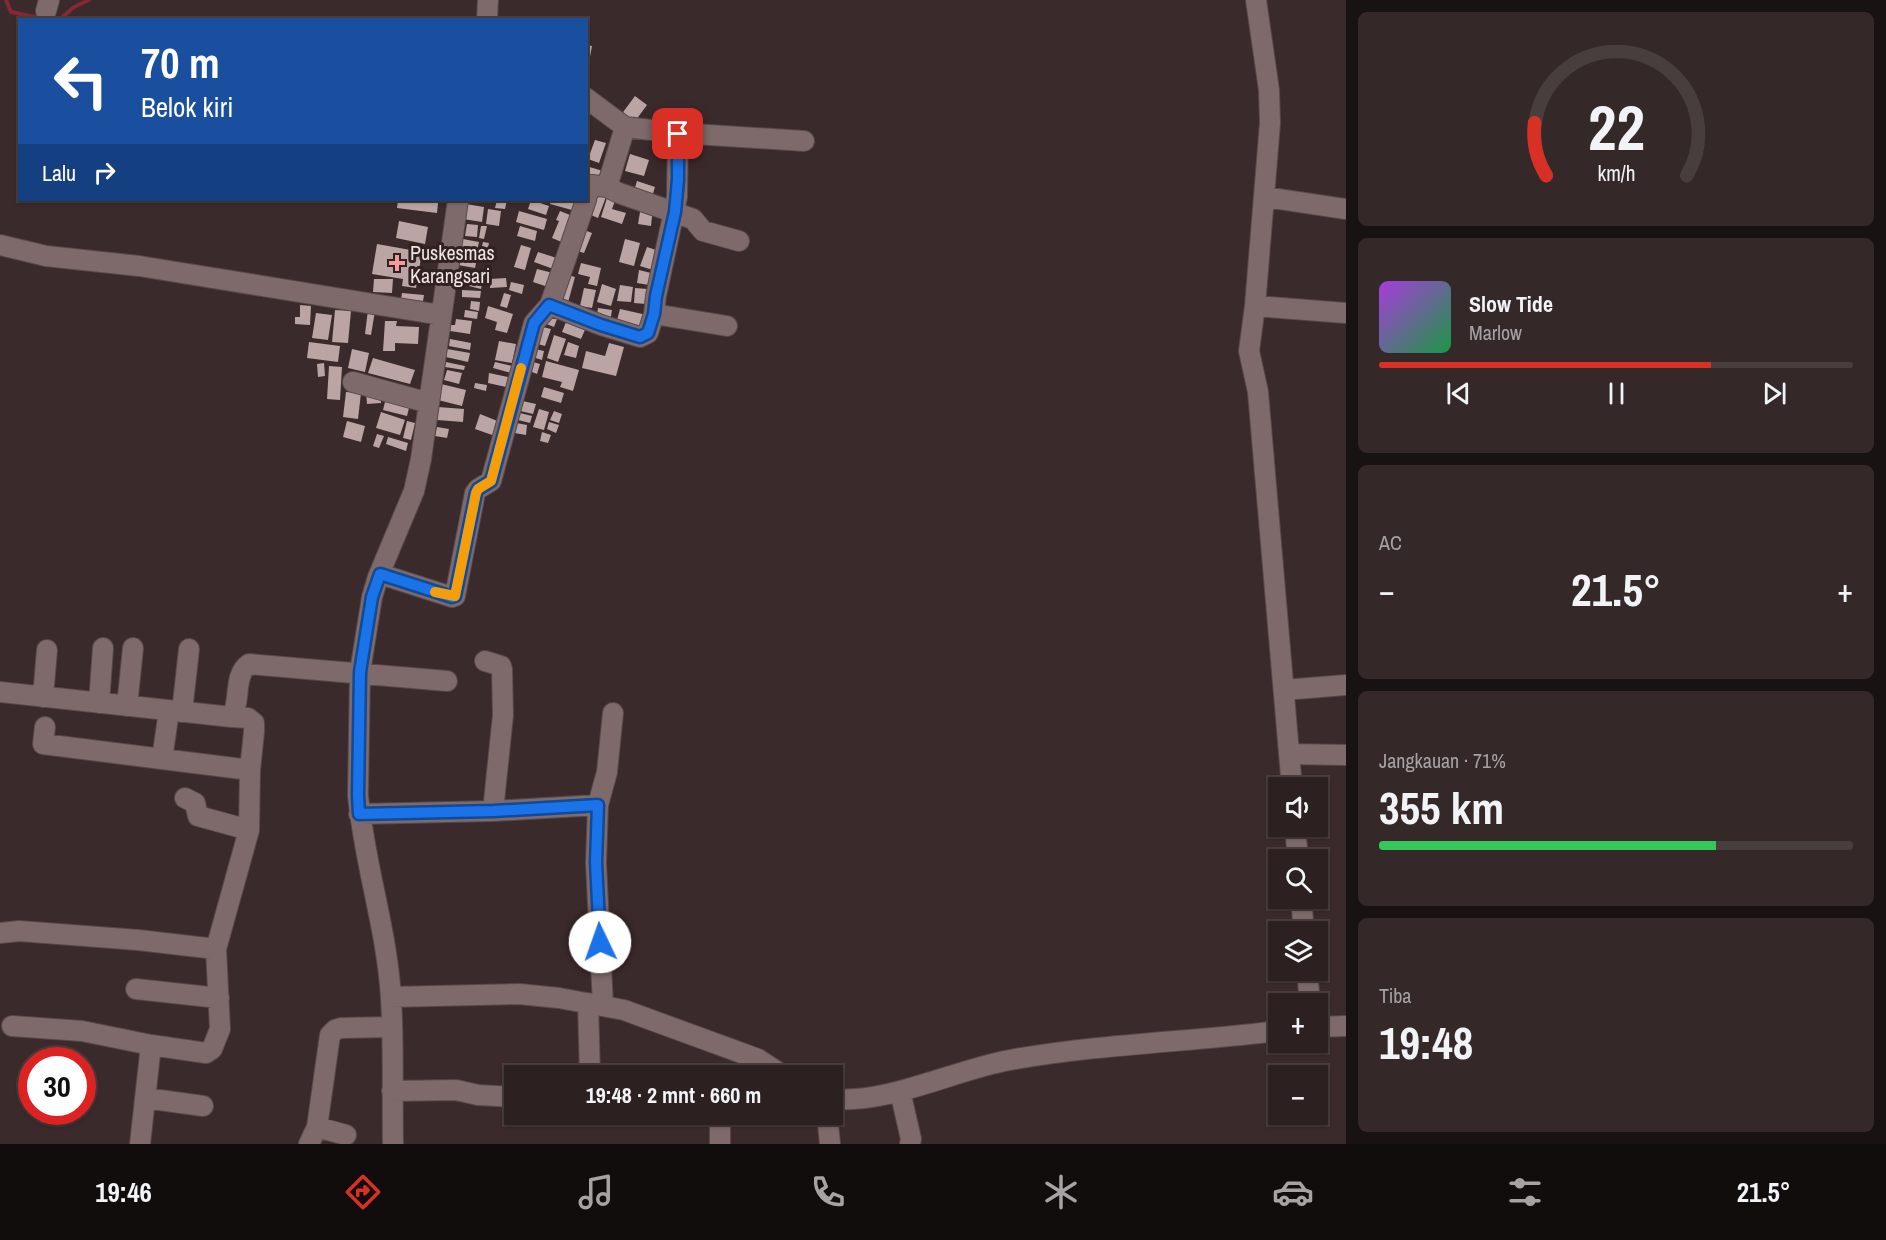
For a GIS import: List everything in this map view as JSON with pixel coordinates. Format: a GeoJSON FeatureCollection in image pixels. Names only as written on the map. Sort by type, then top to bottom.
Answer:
{"type":"FeatureCollection","features":[{"type":"Feature","properties":{"kind":"street"},"geometry":{"type":"LineString","coordinates":[[487,18],[488,0]]}},
{"type":"Feature","properties":{"kind":"street"},"geometry":{"type":"LineString","coordinates":[[1256,0],[1269,90],[1270,123],[1255,306],[1249,351],[1257,392],[1291,777]]}},
{"type":"Feature","properties":{"kind":"street"},"geometry":{"type":"LineString","coordinates":[[594,104],[625,128],[678,134],[804,141]]}},
{"type":"Feature","properties":{"kind":"street"},"geometry":{"type":"LineString","coordinates":[[607,187],[625,128]]}},
{"type":"Feature","properties":{"kind":"street"},"geometry":{"type":"LineString","coordinates":[[549,305],[640,337],[648,333],[675,212],[678,134]]}},
{"type":"Feature","properties":{"kind":"street"},"geometry":{"type":"LineString","coordinates":[[588,194],[592,185],[607,187],[694,220],[703,231],[739,241]]}},
{"type":"Feature","properties":{"kind":"street"},"geometry":{"type":"LineString","coordinates":[[1265,197],[1346,209]]}},
{"type":"Feature","properties":{"kind":"street"},"geometry":{"type":"LineString","coordinates":[[393,1144],[391,997],[375,887],[359,814],[360,672],[372,597],[414,491],[421,459],[458,201]]}},
{"type":"Feature","properties":{"kind":"street"},"geometry":{"type":"LineString","coordinates":[[380,574],[452,597],[455,596],[476,493],[478,489],[491,481],[534,323],[549,305],[585,201]]}},
{"type":"Feature","properties":{"kind":"street"},"geometry":{"type":"LineString","coordinates":[[0,245],[46,256],[139,266],[441,315]]}},
{"type":"Feature","properties":{"kind":"street"},"geometry":{"type":"LineString","coordinates":[[1255,306],[1346,313]]}},
{"type":"Feature","properties":{"kind":"street"},"geometry":{"type":"LineString","coordinates":[[654,314],[727,326]]}},
{"type":"Feature","properties":{"kind":"street"},"geometry":{"type":"LineString","coordinates":[[353,382],[429,403]]}},
{"type":"Feature","properties":{"kind":"street"},"geometry":{"type":"LineString","coordinates":[[99,703],[103,648]]}},
{"type":"Feature","properties":{"kind":"street"},"geometry":{"type":"LineString","coordinates":[[128,706],[133,648]]}},
{"type":"Feature","properties":{"kind":"street"},"geometry":{"type":"LineString","coordinates":[[162,759],[189,649]]}},
{"type":"Feature","properties":{"kind":"street"},"geometry":{"type":"LineString","coordinates":[[43,697],[47,650]]}},
{"type":"Feature","properties":{"kind":"street"},"geometry":{"type":"LineString","coordinates":[[485,661],[501,666],[502,670],[503,715],[493,811]]}},
{"type":"Feature","properties":{"kind":"street"},"geometry":{"type":"LineString","coordinates":[[232,717],[236,706],[240,673],[249,664],[447,681]]}},
{"type":"Feature","properties":{"kind":"street"},"geometry":{"type":"LineString","coordinates":[[1284,690],[1346,685]]}},
{"type":"Feature","properties":{"kind":"street"},"geometry":{"type":"LineString","coordinates":[[0,692],[248,718],[254,723],[255,732],[250,770],[249,830],[216,949],[220,1029],[212,1049],[206,1053],[151,1045],[82,1030],[12,1026]]}},
{"type":"Feature","properties":{"kind":"street"},"geometry":{"type":"LineString","coordinates":[[591,1065],[595,1005],[598,805],[607,772],[613,713]]}},
{"type":"Feature","properties":{"kind":"street"},"geometry":{"type":"LineString","coordinates":[[45,727],[43,744],[250,770]]}},
{"type":"Feature","properties":{"kind":"street"},"geometry":{"type":"LineString","coordinates":[[1289,754],[1346,755]]}},
{"type":"Feature","properties":{"kind":"street"},"geometry":{"type":"LineString","coordinates":[[185,798],[195,803],[198,816],[249,830]]}},
{"type":"Feature","properties":{"kind":"street"},"geometry":{"type":"LineString","coordinates":[[359,814],[493,811],[598,805]]}},
{"type":"Feature","properties":{"kind":"street"},"geometry":{"type":"LineString","coordinates":[[0,933],[19,931],[138,940],[216,949]]}},
{"type":"Feature","properties":{"kind":"street"},"geometry":{"type":"LineString","coordinates":[[136,990],[219,998]]}},
{"type":"Feature","properties":{"kind":"street"},"geometry":{"type":"LineString","coordinates":[[391,997],[519,994],[624,1010],[758,1059],[767,1065]]}},
{"type":"Feature","properties":{"kind":"street"},"geometry":{"type":"LineString","coordinates":[[1328,1027],[1346,1026]]}},
{"type":"Feature","properties":{"kind":"street"},"geometry":{"type":"LineString","coordinates":[[346,1135],[313,1135],[330,1035],[341,1028],[392,1028]]}},
{"type":"Feature","properties":{"kind":"street"},"geometry":{"type":"LineString","coordinates":[[843,1101],[900,1091],[966,1070],[1009,1060],[1268,1032]]}},
{"type":"Feature","properties":{"kind":"street"},"geometry":{"type":"LineString","coordinates":[[140,1144],[151,1045]]}},
{"type":"Feature","properties":{"kind":"street"},"geometry":{"type":"LineString","coordinates":[[392,1091],[456,1090],[478,1095],[504,1096]]}},
{"type":"Feature","properties":{"kind":"street"},"geometry":{"type":"LineString","coordinates":[[900,1091],[911,1139],[910,1144]]}},
{"type":"Feature","properties":{"kind":"street"},"geometry":{"type":"LineString","coordinates":[[145,1098],[203,1106]]}},
{"type":"Feature","properties":{"kind":"street"},"geometry":{"type":"LineString","coordinates":[[720,1125],[720,1144]]}},
{"type":"Feature","properties":{"kind":"street"},"geometry":{"type":"LineString","coordinates":[[828,1125],[830,1144]]}},
{"type":"Feature","properties":{"kind":"building"},"geometry":{"type":"Polygon","coordinates":[[[588,45],[592,46],[588,68],[588,45]]]}},
{"type":"Feature","properties":{"kind":"building"},"geometry":{"type":"Polygon","coordinates":[[[635,96],[647,105],[630,128],[618,119],[635,96]]]}},
{"type":"Feature","properties":{"kind":"building"},"geometry":{"type":"Polygon","coordinates":[[[595,140],[606,143],[599,163],[588,159],[595,140]]]}},
{"type":"Feature","properties":{"kind":"building"},"geometry":{"type":"Polygon","coordinates":[[[630,154],[649,160],[644,176],[625,171],[630,154]]]}},
{"type":"Feature","properties":{"kind":"building"},"geometry":{"type":"Polygon","coordinates":[[[588,167],[603,171],[600,180],[588,176],[588,167]]]}},
{"type":"Feature","properties":{"kind":"building"},"geometry":{"type":"Polygon","coordinates":[[[637,181],[655,187],[651,200],[633,194],[637,181]]]}},
{"type":"Feature","properties":{"kind":"building"},"geometry":{"type":"Polygon","coordinates":[[[592,192],[606,197],[598,218],[584,212],[592,192]]]}},
{"type":"Feature","properties":{"kind":"building"},"geometry":{"type":"Polygon","coordinates":[[[607,198],[615,201],[612,209],[626,213],[622,224],[601,217],[607,198]]]}},
{"type":"Feature","properties":{"kind":"building"},"geometry":{"type":"Polygon","coordinates":[[[398,201],[438,203],[437,213],[397,208],[398,201]]]}},
{"type":"Feature","properties":{"kind":"building"},"geometry":{"type":"Polygon","coordinates":[[[497,201],[507,201],[505,209],[495,208],[497,201]]]}},
{"type":"Feature","properties":{"kind":"building"},"geometry":{"type":"Polygon","coordinates":[[[531,201],[549,206],[546,215],[528,209],[531,201]]]}},
{"type":"Feature","properties":{"kind":"building"},"geometry":{"type":"Polygon","coordinates":[[[551,201],[575,201],[572,210],[550,204],[551,201]]]}},
{"type":"Feature","properties":{"kind":"building"},"geometry":{"type":"Polygon","coordinates":[[[466,204],[484,207],[482,222],[463,219],[466,204]]]}},
{"type":"Feature","properties":{"kind":"building"},"geometry":{"type":"Polygon","coordinates":[[[641,206],[653,208],[651,226],[638,224],[641,206]]]}},
{"type":"Feature","properties":{"kind":"building"},"geometry":{"type":"Polygon","coordinates":[[[488,209],[501,211],[499,226],[486,224],[488,209]]]}},
{"type":"Feature","properties":{"kind":"building"},"geometry":{"type":"Polygon","coordinates":[[[519,211],[547,219],[544,230],[516,222],[519,211]]]}},
{"type":"Feature","properties":{"kind":"building"},"geometry":{"type":"Polygon","coordinates":[[[560,211],[575,217],[564,243],[552,238],[559,221],[556,220],[560,211]]]}},
{"type":"Feature","properties":{"kind":"building"},"geometry":{"type":"Polygon","coordinates":[[[399,221],[428,227],[425,244],[396,238],[399,221]]]}},
{"type":"Feature","properties":{"kind":"building"},"geometry":{"type":"Polygon","coordinates":[[[467,224],[478,225],[477,237],[465,236],[467,224]]]}},
{"type":"Feature","properties":{"kind":"building"},"geometry":{"type":"Polygon","coordinates":[[[481,226],[487,226],[484,239],[479,238],[481,226]]]}},
{"type":"Feature","properties":{"kind":"building"},"geometry":{"type":"Polygon","coordinates":[[[520,226],[537,231],[535,241],[517,236],[520,226]]]}},
{"type":"Feature","properties":{"kind":"building"},"geometry":{"type":"Polygon","coordinates":[[[579,228],[592,233],[584,253],[571,249],[579,228]]]}},
{"type":"Feature","properties":{"kind":"building"},"geometry":{"type":"Polygon","coordinates":[[[463,239],[479,242],[477,251],[461,247],[463,239]]]}},
{"type":"Feature","properties":{"kind":"building"},"geometry":{"type":"Polygon","coordinates":[[[625,239],[640,243],[634,266],[619,262],[625,239]]]}},
{"type":"Feature","properties":{"kind":"building"},"geometry":{"type":"Polygon","coordinates":[[[483,242],[489,243],[486,256],[480,254],[483,242]]]}},
{"type":"Feature","properties":{"kind":"building","name":"Puskesmas Karangsari"},"geometry":{"type":"Polygon","coordinates":[[[377,244],[422,252],[416,288],[402,286],[403,279],[372,274],[377,244]]]}},
{"type":"Feature","properties":{"kind":"building"},"geometry":{"type":"Polygon","coordinates":[[[521,245],[531,248],[525,270],[514,267],[521,245]]]}},
{"type":"Feature","properties":{"kind":"building"},"geometry":{"type":"Polygon","coordinates":[[[647,247],[659,251],[653,270],[640,266],[647,247]]]}},
{"type":"Feature","properties":{"kind":"building"},"geometry":{"type":"Polygon","coordinates":[[[538,252],[560,259],[556,270],[534,262],[538,252]]]}},
{"type":"Feature","properties":{"kind":"building"},"geometry":{"type":"Polygon","coordinates":[[[460,254],[477,258],[475,268],[458,265],[460,254]]]}},
{"type":"Feature","properties":{"kind":"building"},"geometry":{"type":"Polygon","coordinates":[[[581,263],[601,268],[597,286],[588,284],[590,277],[578,274],[581,263]]]}},
{"type":"Feature","properties":{"kind":"building"},"geometry":{"type":"Polygon","coordinates":[[[537,269],[553,273],[548,287],[533,282],[537,269]]]}},
{"type":"Feature","properties":{"kind":"building"},"geometry":{"type":"Polygon","coordinates":[[[639,270],[651,273],[649,285],[637,283],[639,270]]]}},
{"type":"Feature","properties":{"kind":"building"},"geometry":{"type":"Polygon","coordinates":[[[459,271],[483,277],[481,289],[457,283],[459,271]]]}},
{"type":"Feature","properties":{"kind":"building"},"geometry":{"type":"Polygon","coordinates":[[[564,274],[575,277],[567,306],[556,302],[564,274]]]}},
{"type":"Feature","properties":{"kind":"building"},"geometry":{"type":"Polygon","coordinates":[[[506,278],[507,287],[490,288],[490,279],[506,278]]]}},
{"type":"Feature","properties":{"kind":"building"},"geometry":{"type":"Polygon","coordinates":[[[374,279],[393,279],[392,293],[373,292],[374,279]]]}},
{"type":"Feature","properties":{"kind":"building"},"geometry":{"type":"Polygon","coordinates":[[[511,282],[524,285],[522,294],[509,290],[511,282]]]}},
{"type":"Feature","properties":{"kind":"building"},"geometry":{"type":"Polygon","coordinates":[[[602,284],[616,289],[611,306],[597,302],[602,284]]]}},
{"type":"Feature","properties":{"kind":"building"},"geometry":{"type":"Polygon","coordinates":[[[620,285],[633,287],[631,302],[617,301],[620,285]]]}},
{"type":"Feature","properties":{"kind":"building"},"geometry":{"type":"Polygon","coordinates":[[[584,288],[596,290],[592,308],[580,306],[584,288]]]}},
{"type":"Feature","properties":{"kind":"building"},"geometry":{"type":"Polygon","coordinates":[[[635,288],[647,289],[646,304],[634,303],[635,288]]]}},
{"type":"Feature","properties":{"kind":"building"},"geometry":{"type":"Polygon","coordinates":[[[462,290],[481,291],[480,298],[462,297],[462,290]]]}},
{"type":"Feature","properties":{"kind":"building"},"geometry":{"type":"Polygon","coordinates":[[[402,293],[424,295],[423,301],[401,299],[402,293]]]}},
{"type":"Feature","properties":{"kind":"building"},"geometry":{"type":"Polygon","coordinates":[[[504,293],[511,295],[507,308],[500,306],[504,293]]]}},
{"type":"Feature","properties":{"kind":"building"},"geometry":{"type":"Polygon","coordinates":[[[471,301],[480,302],[479,311],[470,309],[471,301]]]}},
{"type":"Feature","properties":{"kind":"building"},"geometry":{"type":"Polygon","coordinates":[[[300,305],[311,306],[310,325],[295,324],[295,317],[300,317],[300,305]]]}},
{"type":"Feature","properties":{"kind":"building"},"geometry":{"type":"Polygon","coordinates":[[[488,306],[513,314],[507,333],[495,330],[497,322],[485,318],[488,306]]]}},
{"type":"Feature","properties":{"kind":"building"},"geometry":{"type":"Polygon","coordinates":[[[598,308],[612,310],[610,323],[596,321],[598,308]]]}},
{"type":"Feature","properties":{"kind":"building"},"geometry":{"type":"Polygon","coordinates":[[[620,309],[647,315],[642,331],[616,324],[620,309]]]}},
{"type":"Feature","properties":{"kind":"building"},"geometry":{"type":"Polygon","coordinates":[[[335,310],[351,311],[348,343],[332,342],[335,310]]]}},
{"type":"Feature","properties":{"kind":"building"},"geometry":{"type":"Polygon","coordinates":[[[368,310],[375,311],[371,335],[365,334],[368,310]]]}},
{"type":"Feature","properties":{"kind":"building"},"geometry":{"type":"Polygon","coordinates":[[[465,310],[478,312],[477,319],[464,317],[465,310]]]}},
{"type":"Feature","properties":{"kind":"building"},"geometry":{"type":"Polygon","coordinates":[[[560,311],[554,327],[544,323],[560,311]]]}},
{"type":"Feature","properties":{"kind":"building"},"geometry":{"type":"Polygon","coordinates":[[[316,313],[332,315],[328,340],[312,338],[316,313]]]}},
{"type":"Feature","properties":{"kind":"building"},"geometry":{"type":"Polygon","coordinates":[[[568,317],[587,325],[581,339],[562,332],[568,317]]]}},
{"type":"Feature","properties":{"kind":"building"},"geometry":{"type":"Polygon","coordinates":[[[456,319],[472,321],[470,334],[450,331],[456,319]]]}},
{"type":"Feature","properties":{"kind":"building"},"geometry":{"type":"Polygon","coordinates":[[[385,321],[397,321],[396,326],[419,327],[418,344],[395,343],[395,351],[383,351],[385,321]]]}},
{"type":"Feature","properties":{"kind":"building"},"geometry":{"type":"Polygon","coordinates":[[[539,326],[551,329],[545,346],[534,343],[539,326]]]}},
{"type":"Feature","properties":{"kind":"building"},"geometry":{"type":"Polygon","coordinates":[[[554,335],[566,339],[558,362],[547,358],[554,335]]]}},
{"type":"Feature","properties":{"kind":"building"},"geometry":{"type":"Polygon","coordinates":[[[450,339],[471,343],[470,350],[449,346],[450,339]]]}},
{"type":"Feature","properties":{"kind":"building"},"geometry":{"type":"Polygon","coordinates":[[[499,341],[516,344],[512,363],[495,360],[499,341]]]}},
{"type":"Feature","properties":{"kind":"building"},"geometry":{"type":"Polygon","coordinates":[[[309,342],[340,346],[338,362],[307,358],[309,342]]]}},
{"type":"Feature","properties":{"kind":"building"},"geometry":{"type":"Polygon","coordinates":[[[568,342],[579,346],[576,358],[564,355],[568,342]]]}},
{"type":"Feature","properties":{"kind":"building"},"geometry":{"type":"Polygon","coordinates":[[[609,343],[624,347],[616,376],[582,368],[586,351],[605,356],[609,343]]]}},
{"type":"Feature","properties":{"kind":"building"},"geometry":{"type":"Polygon","coordinates":[[[531,348],[544,351],[542,360],[529,356],[531,348]]]}},
{"type":"Feature","properties":{"kind":"building"},"geometry":{"type":"Polygon","coordinates":[[[352,349],[369,353],[365,372],[348,368],[352,349]]]}},
{"type":"Feature","properties":{"kind":"building"},"geometry":{"type":"Polygon","coordinates":[[[447,349],[470,353],[468,362],[446,357],[447,349]]]}},
{"type":"Feature","properties":{"kind":"building"},"geometry":{"type":"Polygon","coordinates":[[[373,358],[415,370],[410,384],[368,373],[373,358]]]}},
{"type":"Feature","properties":{"kind":"building"},"geometry":{"type":"Polygon","coordinates":[[[530,361],[540,364],[537,374],[527,370],[530,361]]]}},
{"type":"Feature","properties":{"kind":"building"},"geometry":{"type":"Polygon","coordinates":[[[546,361],[579,370],[573,391],[560,387],[562,382],[542,377],[546,361]]]}},
{"type":"Feature","properties":{"kind":"building"},"geometry":{"type":"Polygon","coordinates":[[[446,362],[465,366],[464,370],[445,367],[446,362]]]}},
{"type":"Feature","properties":{"kind":"building"},"geometry":{"type":"Polygon","coordinates":[[[495,362],[512,366],[511,373],[493,368],[495,362]]]}},
{"type":"Feature","properties":{"kind":"building"},"geometry":{"type":"Polygon","coordinates":[[[324,363],[325,376],[318,377],[317,364],[324,363]]]}},
{"type":"Feature","properties":{"kind":"building"},"geometry":{"type":"Polygon","coordinates":[[[329,366],[342,367],[340,400],[327,399],[329,366]]]}},
{"type":"Feature","properties":{"kind":"building"},"geometry":{"type":"Polygon","coordinates":[[[447,370],[462,373],[459,384],[444,380],[447,370]]]}},
{"type":"Feature","properties":{"kind":"building"},"geometry":{"type":"Polygon","coordinates":[[[489,373],[508,377],[506,387],[488,383],[489,373]]]}},
{"type":"Feature","properties":{"kind":"building"},"geometry":{"type":"Polygon","coordinates":[[[475,383],[487,385],[486,391],[474,388],[475,383]]]}},
{"type":"Feature","properties":{"kind":"building"},"geometry":{"type":"Polygon","coordinates":[[[441,384],[466,390],[462,406],[438,400],[441,384]]]}},
{"type":"Feature","properties":{"kind":"building"},"geometry":{"type":"Polygon","coordinates":[[[544,387],[564,393],[561,403],[541,397],[544,387]]]}},
{"type":"Feature","properties":{"kind":"building"},"geometry":{"type":"Polygon","coordinates":[[[380,390],[381,403],[367,404],[366,392],[380,390]]]}},
{"type":"Feature","properties":{"kind":"building"},"geometry":{"type":"Polygon","coordinates":[[[346,392],[361,393],[358,419],[343,417],[346,392]]]}},
{"type":"Feature","properties":{"kind":"building"},"geometry":{"type":"Polygon","coordinates":[[[387,394],[411,400],[407,416],[383,410],[387,394]]]}},
{"type":"Feature","properties":{"kind":"building"},"geometry":{"type":"Polygon","coordinates":[[[518,400],[536,404],[533,414],[516,410],[518,400]]]}},
{"type":"Feature","properties":{"kind":"building"},"geometry":{"type":"Polygon","coordinates":[[[438,407],[464,409],[463,422],[437,420],[438,407]]]}},
{"type":"Feature","properties":{"kind":"building"},"geometry":{"type":"Polygon","coordinates":[[[539,409],[549,412],[544,430],[533,427],[539,409]]]}},
{"type":"Feature","properties":{"kind":"building"},"geometry":{"type":"Polygon","coordinates":[[[554,411],[562,414],[559,423],[550,420],[554,411]]]}},
{"type":"Feature","properties":{"kind":"building"},"geometry":{"type":"Polygon","coordinates":[[[381,412],[405,420],[400,435],[376,428],[381,412]]]}},
{"type":"Feature","properties":{"kind":"building"},"geometry":{"type":"Polygon","coordinates":[[[516,412],[532,416],[530,423],[514,419],[516,412]]]}},
{"type":"Feature","properties":{"kind":"building"},"geometry":{"type":"Polygon","coordinates":[[[480,414],[500,422],[495,436],[475,429],[480,414]]]}},
{"type":"Feature","properties":{"kind":"building"},"geometry":{"type":"Polygon","coordinates":[[[347,421],[365,426],[361,442],[343,437],[347,421]]]}},
{"type":"Feature","properties":{"kind":"building"},"geometry":{"type":"Polygon","coordinates":[[[407,421],[415,423],[411,440],[403,438],[407,421]]]}},
{"type":"Feature","properties":{"kind":"building"},"geometry":{"type":"Polygon","coordinates":[[[511,422],[527,425],[526,435],[509,432],[511,422]]]}},
{"type":"Feature","properties":{"kind":"building"},"geometry":{"type":"Polygon","coordinates":[[[549,422],[559,425],[556,433],[547,429],[549,422]]]}},
{"type":"Feature","properties":{"kind":"building"},"geometry":{"type":"Polygon","coordinates":[[[437,427],[449,429],[447,438],[435,436],[437,427]]]}},
{"type":"Feature","properties":{"kind":"building"},"geometry":{"type":"Polygon","coordinates":[[[542,432],[551,435],[548,443],[540,441],[542,432]]]}},
{"type":"Feature","properties":{"kind":"building"},"geometry":{"type":"Polygon","coordinates":[[[377,434],[384,436],[379,448],[373,446],[377,434]]]}},
{"type":"Feature","properties":{"kind":"building"},"geometry":{"type":"Polygon","coordinates":[[[388,437],[408,443],[406,451],[386,444],[388,437]]]}},
{"type":"Feature","properties":{"kind":"waterway"},"geometry":{"type":"LineString","coordinates":[[6,0],[11,12],[39,18]]}},
{"type":"Feature","properties":{"kind":"waterway"},"geometry":{"type":"LineString","coordinates":[[61,18],[74,7],[89,0]]}},
{"type":"Feature","properties":{"kind":"slow traffic"},"geometry":{"type":"LineString","coordinates":[[435,592],[455,596],[476,493],[478,489],[491,481],[521,368]]}},
{"type":"Feature","properties":{"kind":"place","name":"Puskesmas Karangsari"},"geometry":{"type":"Point","coordinates":[397,263]}},
{"type":"Feature","properties":{"kind":"route"},"geometry":{"type":"LineString","coordinates":[[600,942],[596,862],[598,805],[493,811],[359,814],[360,672],[372,597],[380,574],[452,597],[455,596],[476,493],[478,489],[491,481],[534,323],[549,305],[625,333],[640,337],[648,333],[675,212],[678,134]]}}]}
